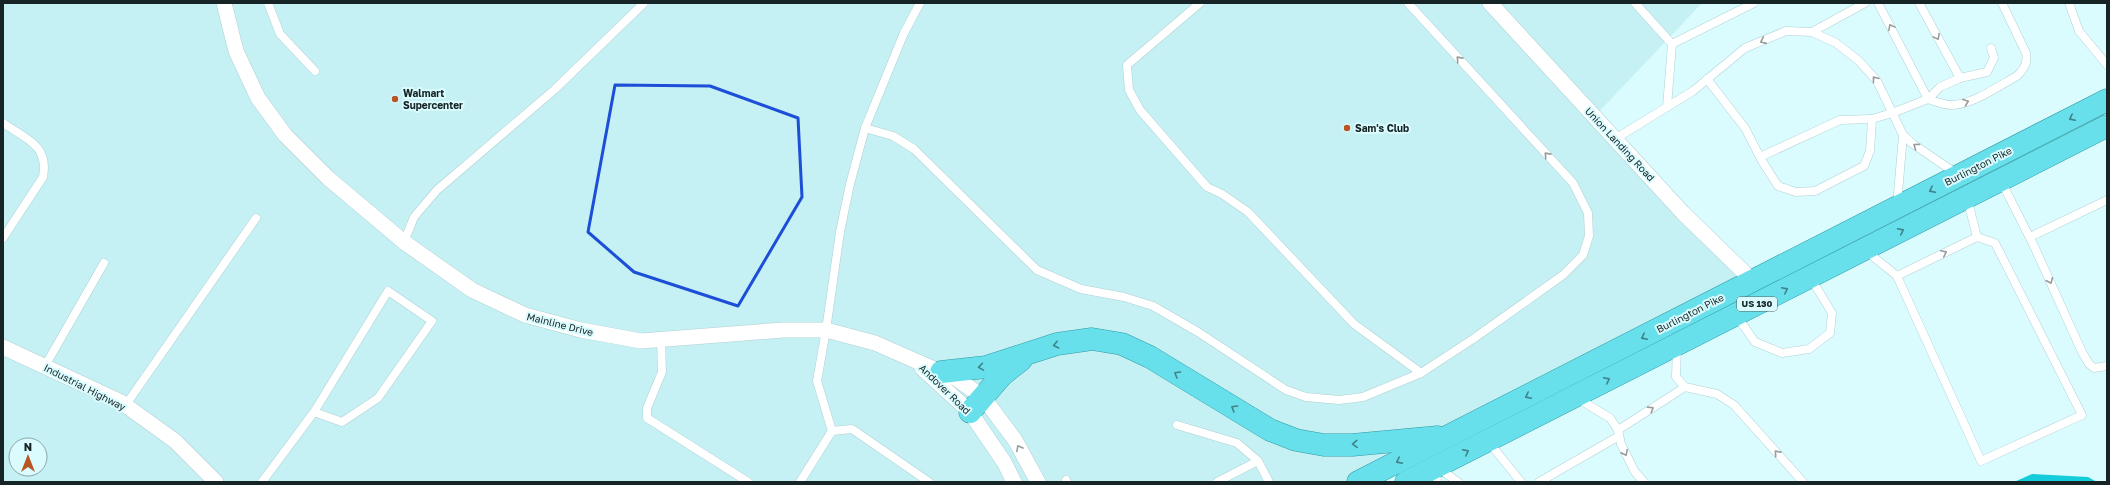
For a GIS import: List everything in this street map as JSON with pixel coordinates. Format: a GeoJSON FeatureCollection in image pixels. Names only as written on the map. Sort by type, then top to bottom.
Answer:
{"type":"FeatureCollection","features":[{"type":"Feature","properties":{"kind":"highway","name":"Burlington Pike"},"geometry":{"type":"LineString","coordinates":[[1358,482],[2107,100]]}},
{"type":"Feature","properties":{"kind":"highway","name":"US 130"},"geometry":{"type":"LineString","coordinates":[[1406,482],[1437,474],[1488,441],[2107,126]]}},
{"type":"Feature","properties":{"kind":"highway"},"geometry":{"type":"LineString","coordinates":[[942,372],[986,367],[1057,344],[1092,339],[1122,344],[1150,357],[1270,430],[1296,440],[1324,445],[1352,445],[1450,436]]}},
{"type":"Feature","properties":{"kind":"highway"},"geometry":{"type":"LineString","coordinates":[[976,404],[1002,375],[1032,352]]}},
{"type":"Feature","properties":{"kind":"street","name":"Mainline Drive"},"geometry":{"type":"LineString","coordinates":[[224,3],[236,51],[258,98],[285,135],[328,178],[404,242],[472,290],[525,316],[581,330],[633,340],[661,340],[783,330],[826,330],[875,343],[917,363]]}},
{"type":"Feature","properties":{"kind":"street","name":"Union Landing Road"},"geometry":{"type":"LineString","coordinates":[[1490,3],[1683,213],[1753,281]]}},
{"type":"Feature","properties":{"kind":"street","name":"Industrial Highway"},"geometry":{"type":"LineString","coordinates":[[3,347],[125,406],[175,441],[216,482]]}},
{"type":"Feature","properties":{"kind":"street","name":"Andover Road"},"geometry":{"type":"LineString","coordinates":[[917,363],[957,379],[976,404],[1014,482]]}},
{"type":"Feature","properties":{"kind":"street","name":"Andover Road"},"geometry":{"type":"LineString","coordinates":[[917,363],[976,404],[1015,440],[1038,482]]}},
{"type":"Feature","properties":{"kind":"lane"},"geometry":{"type":"LineString","coordinates":[[268,3],[280,34],[315,71]]}},
{"type":"Feature","properties":{"kind":"lane"},"geometry":{"type":"LineString","coordinates":[[404,242],[414,217],[437,190],[554,90],[644,3]]}},
{"type":"Feature","properties":{"kind":"lane"},"geometry":{"type":"LineString","coordinates":[[800,482],[832,431],[817,381],[840,232],[850,184],[866,128],[904,33],[920,3]]}},
{"type":"Feature","properties":{"kind":"lane"},"geometry":{"type":"LineString","coordinates":[[1200,3],[1127,65],[1129,90],[1140,110],[1207,187],[1222,194],[1248,212],[1354,324],[1421,373]]}},
{"type":"Feature","properties":{"kind":"lane"},"geometry":{"type":"LineString","coordinates":[[866,128],[893,136],[914,149],[1037,270],[1080,288],[1124,297],[1153,306],[1198,332],[1286,390],[1306,397],[1339,400],[1363,397],[1421,373],[1473,339],[1562,275],[1583,255],[1589,236],[1588,212],[1573,183],[1408,3]]}},
{"type":"Feature","properties":{"kind":"lane"},"geometry":{"type":"LineString","coordinates":[[1635,3],[1672,44],[1667,107]]}},
{"type":"Feature","properties":{"kind":"lane"},"geometry":{"type":"LineString","coordinates":[[1672,44],[1754,3]]}},
{"type":"Feature","properties":{"kind":"lane"},"geometry":{"type":"LineString","coordinates":[[1812,32],[1865,3]]}},
{"type":"Feature","properties":{"kind":"lane"},"geometry":{"type":"LineString","coordinates":[[1878,3],[1928,99],[1944,104],[1964,104],[2017,76],[2024,69],[2028,60],[2026,53],[2002,3]]}},
{"type":"Feature","properties":{"kind":"lane"},"geometry":{"type":"LineString","coordinates":[[1919,3],[1960,78]]}},
{"type":"Feature","properties":{"kind":"lane"},"geometry":{"type":"LineString","coordinates":[[2068,3],[2079,31],[2107,65]]}},
{"type":"Feature","properties":{"kind":"lane"},"geometry":{"type":"LineString","coordinates":[[1615,139],[1693,91],[1745,48],[1786,31],[1812,32],[1836,43],[1859,61],[1877,81],[1903,136],[1960,176]]}},
{"type":"Feature","properties":{"kind":"lane"},"geometry":{"type":"LineString","coordinates":[[1760,158],[1840,120],[1872,119],[1892,113],[1928,99],[1940,87],[1960,78],[1987,72],[1994,58],[1990,48]]}},
{"type":"Feature","properties":{"kind":"lane"},"geometry":{"type":"LineString","coordinates":[[1707,79],[1745,128],[1760,158],[1778,186],[1796,192],[1816,190],[1864,166],[1870,151],[1872,119]]}},
{"type":"Feature","properties":{"kind":"lane"},"geometry":{"type":"LineString","coordinates":[[3,123],[38,148],[44,156],[45,166],[43,177],[3,238]]}},
{"type":"Feature","properties":{"kind":"lane"},"geometry":{"type":"LineString","coordinates":[[1897,208],[1903,136]]}},
{"type":"Feature","properties":{"kind":"lane"},"geometry":{"type":"LineString","coordinates":[[2001,180],[2030,237],[2063,312],[2089,364],[2094,368],[2107,366]]}},
{"type":"Feature","properties":{"kind":"lane"},"geometry":{"type":"LineString","coordinates":[[1967,197],[1977,237]]}},
{"type":"Feature","properties":{"kind":"lane"},"geometry":{"type":"LineString","coordinates":[[2030,237],[2107,200]]}},
{"type":"Feature","properties":{"kind":"lane"},"geometry":{"type":"LineString","coordinates":[[125,406],[256,218]]}},
{"type":"Feature","properties":{"kind":"lane"},"geometry":{"type":"LineString","coordinates":[[1865,249],[1897,276],[1981,461],[2082,415],[1995,243],[1977,237],[1897,276]]}},
{"type":"Feature","properties":{"kind":"lane"},"geometry":{"type":"LineString","coordinates":[[45,366],[104,263]]}},
{"type":"Feature","properties":{"kind":"lane"},"geometry":{"type":"LineString","coordinates":[[1736,315],[1755,342],[1782,354],[1809,349],[1830,333],[1832,313],[1810,277]]}},
{"type":"Feature","properties":{"kind":"lane"},"geometry":{"type":"LineString","coordinates":[[262,482],[314,412],[388,291],[432,321],[378,398],[342,422],[314,412]]}},
{"type":"Feature","properties":{"kind":"lane"},"geometry":{"type":"LineString","coordinates":[[661,340],[662,372],[647,408],[647,418],[748,482]]}},
{"type":"Feature","properties":{"kind":"lane"},"geometry":{"type":"LineString","coordinates":[[1677,344],[1676,377],[1685,387],[1718,394],[1734,405],[1803,482]]}},
{"type":"Feature","properties":{"kind":"lane"},"geometry":{"type":"LineString","coordinates":[[1539,482],[1619,433],[1685,387]]}},
{"type":"Feature","properties":{"kind":"lane"},"geometry":{"type":"LineString","coordinates":[[1574,397],[1610,418],[1619,433],[1620,444],[1635,472],[1644,482]]}},
{"type":"Feature","properties":{"kind":"lane"},"geometry":{"type":"LineString","coordinates":[[1177,425],[1237,444],[1258,461],[1268,482]]}},
{"type":"Feature","properties":{"kind":"lane"},"geometry":{"type":"LineString","coordinates":[[832,431],[852,429],[929,482]]}},
{"type":"Feature","properties":{"kind":"lane"},"geometry":{"type":"LineString","coordinates":[[1488,441],[1521,482]]}},
{"type":"Feature","properties":{"kind":"lane"},"geometry":{"type":"LineString","coordinates":[[1217,482],[1258,461]]}},
{"type":"Feature","properties":{"kind":"lane"},"geometry":{"type":"LineString","coordinates":[[1437,474],[1458,482]]}},
{"type":"Feature","properties":{"kind":"highlighted area"},"geometry":{"type":"Polygon","coordinates":[[[615,85],[710,86],[798,118],[802,197],[738,306],[634,272],[588,232],[615,85]]]}},
{"type":"Feature","properties":{"kind":"shaded area"},"geometry":{"type":"Polygon","coordinates":[[[3,3],[1702,3],[1594,117],[1753,281],[1357,482],[3,482],[3,3]]]}},
{"type":"Feature","properties":{"kind":"shaded area"},"geometry":{"type":"Polygon","coordinates":[[[2032,474],[2088,477],[2097,482],[2014,482],[2032,474]]]}},
{"type":"Feature","properties":{"kind":"place","name":"Walmart Supercenter"},"geometry":{"type":"Point","coordinates":[395,99]}},
{"type":"Feature","properties":{"kind":"place","name":"Sam's Club"},"geometry":{"type":"Point","coordinates":[1347,128]}}]}
